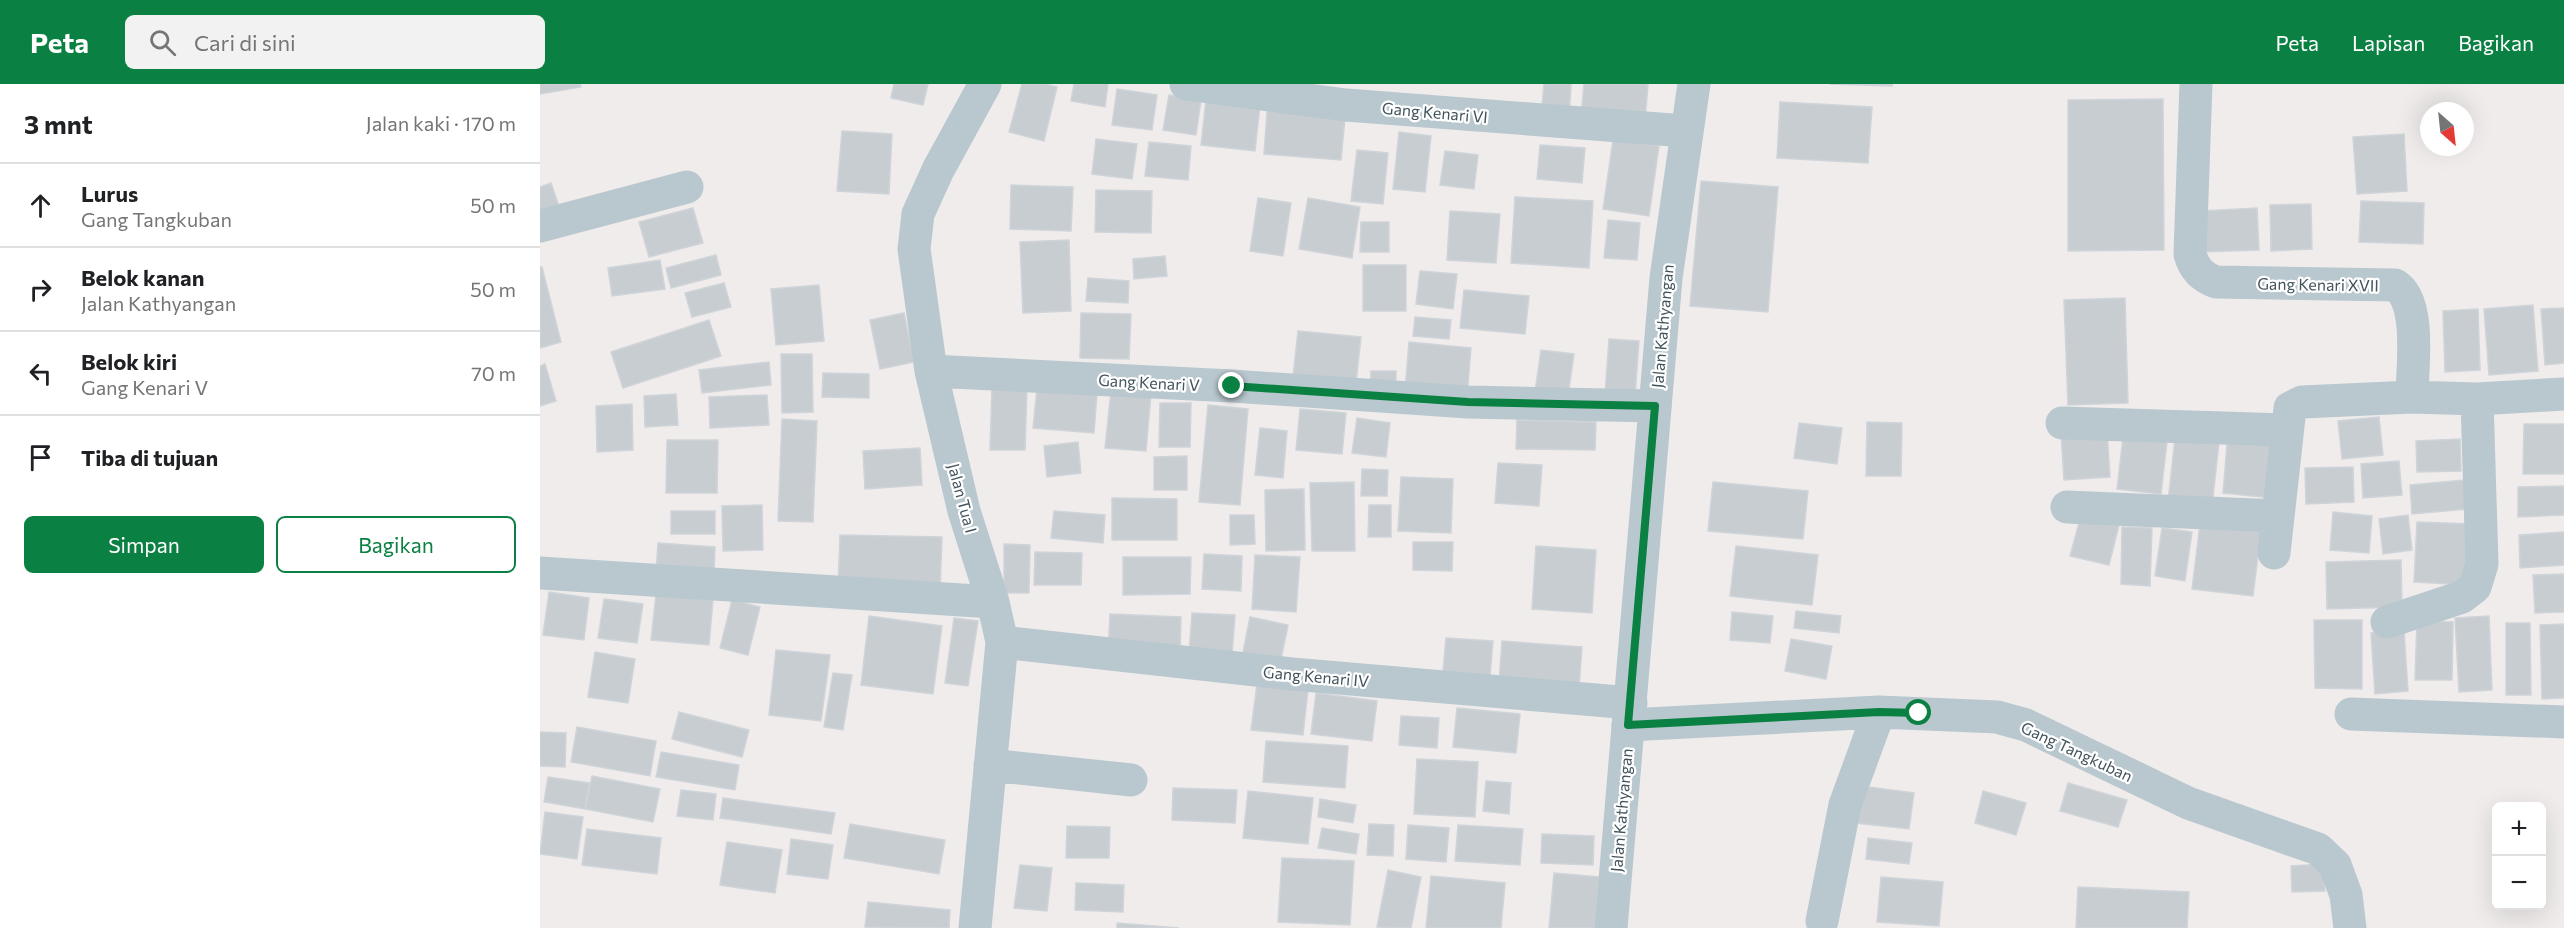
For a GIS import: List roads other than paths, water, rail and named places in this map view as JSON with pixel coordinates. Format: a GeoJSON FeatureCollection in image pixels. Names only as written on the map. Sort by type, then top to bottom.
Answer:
{"type":"FeatureCollection","features":[{"type":"Feature","properties":{"kind":"street","name":"Jalan Tua I"},"geometry":{"type":"LineString","coordinates":[[975,928],[1002,642],[993,602],[964,510],[931,370],[914,249],[918,214],[938,170],[985,84]]}},
{"type":"Feature","properties":{"kind":"street","name":"Gang Kenari VI"},"geometry":{"type":"LineString","coordinates":[[1186,84],[1346,105],[1685,131]]}},
{"type":"Feature","properties":{"kind":"street","name":"Jalan Kathyangan"},"geometry":{"type":"LineString","coordinates":[[1611,928],[1666,278],[1685,131],[1694,84]]}},
{"type":"Feature","properties":{"kind":"street","name":"Gang Kenari XVII"},"geometry":{"type":"LineString","coordinates":[[2196,84],[2190,243],[2192,263],[2206,278],[2216,282],[2395,285],[2402,289],[2407,296],[2414,328],[2412,397]]}},
{"type":"Feature","properties":{"kind":"street"},"geometry":{"type":"LineString","coordinates":[[540,226],[687,187]]}},
{"type":"Feature","properties":{"kind":"street","name":"Gang Kenari V"},"geometry":{"type":"LineString","coordinates":[[931,370],[1232,386],[1468,402],[1655,406]]}},
{"type":"Feature","properties":{"kind":"street"},"geometry":{"type":"LineString","coordinates":[[2274,553],[2290,408],[2302,402],[2412,397],[2477,399],[2564,393]]}},
{"type":"Feature","properties":{"kind":"street"},"geometry":{"type":"LineString","coordinates":[[2387,621],[2462,597],[2475,587],[2482,564],[2477,399]]}},
{"type":"Feature","properties":{"kind":"street"},"geometry":{"type":"LineString","coordinates":[[2062,423],[2287,430]]}},
{"type":"Feature","properties":{"kind":"street"},"geometry":{"type":"LineString","coordinates":[[2067,507],[2278,516]]}},
{"type":"Feature","properties":{"kind":"street"},"geometry":{"type":"LineString","coordinates":[[540,573],[993,602]]}},
{"type":"Feature","properties":{"kind":"street","name":"Gang Kenari IV"},"geometry":{"type":"LineString","coordinates":[[1002,642],[1629,714]]}},
{"type":"Feature","properties":{"kind":"street"},"geometry":{"type":"LineString","coordinates":[[1822,921],[1845,805],[1879,712]]}},
{"type":"Feature","properties":{"kind":"street","name":"Gang Tangkuban"},"geometry":{"type":"LineString","coordinates":[[1629,714],[1879,712],[1997,717],[2026,725],[2188,803],[2318,849],[2336,865],[2346,895],[2350,928]]}},
{"type":"Feature","properties":{"kind":"street"},"geometry":{"type":"LineString","coordinates":[[2351,714],[2564,722]]}},
{"type":"Feature","properties":{"kind":"street"},"geometry":{"type":"LineString","coordinates":[[990,765],[1131,780]]}}]}
